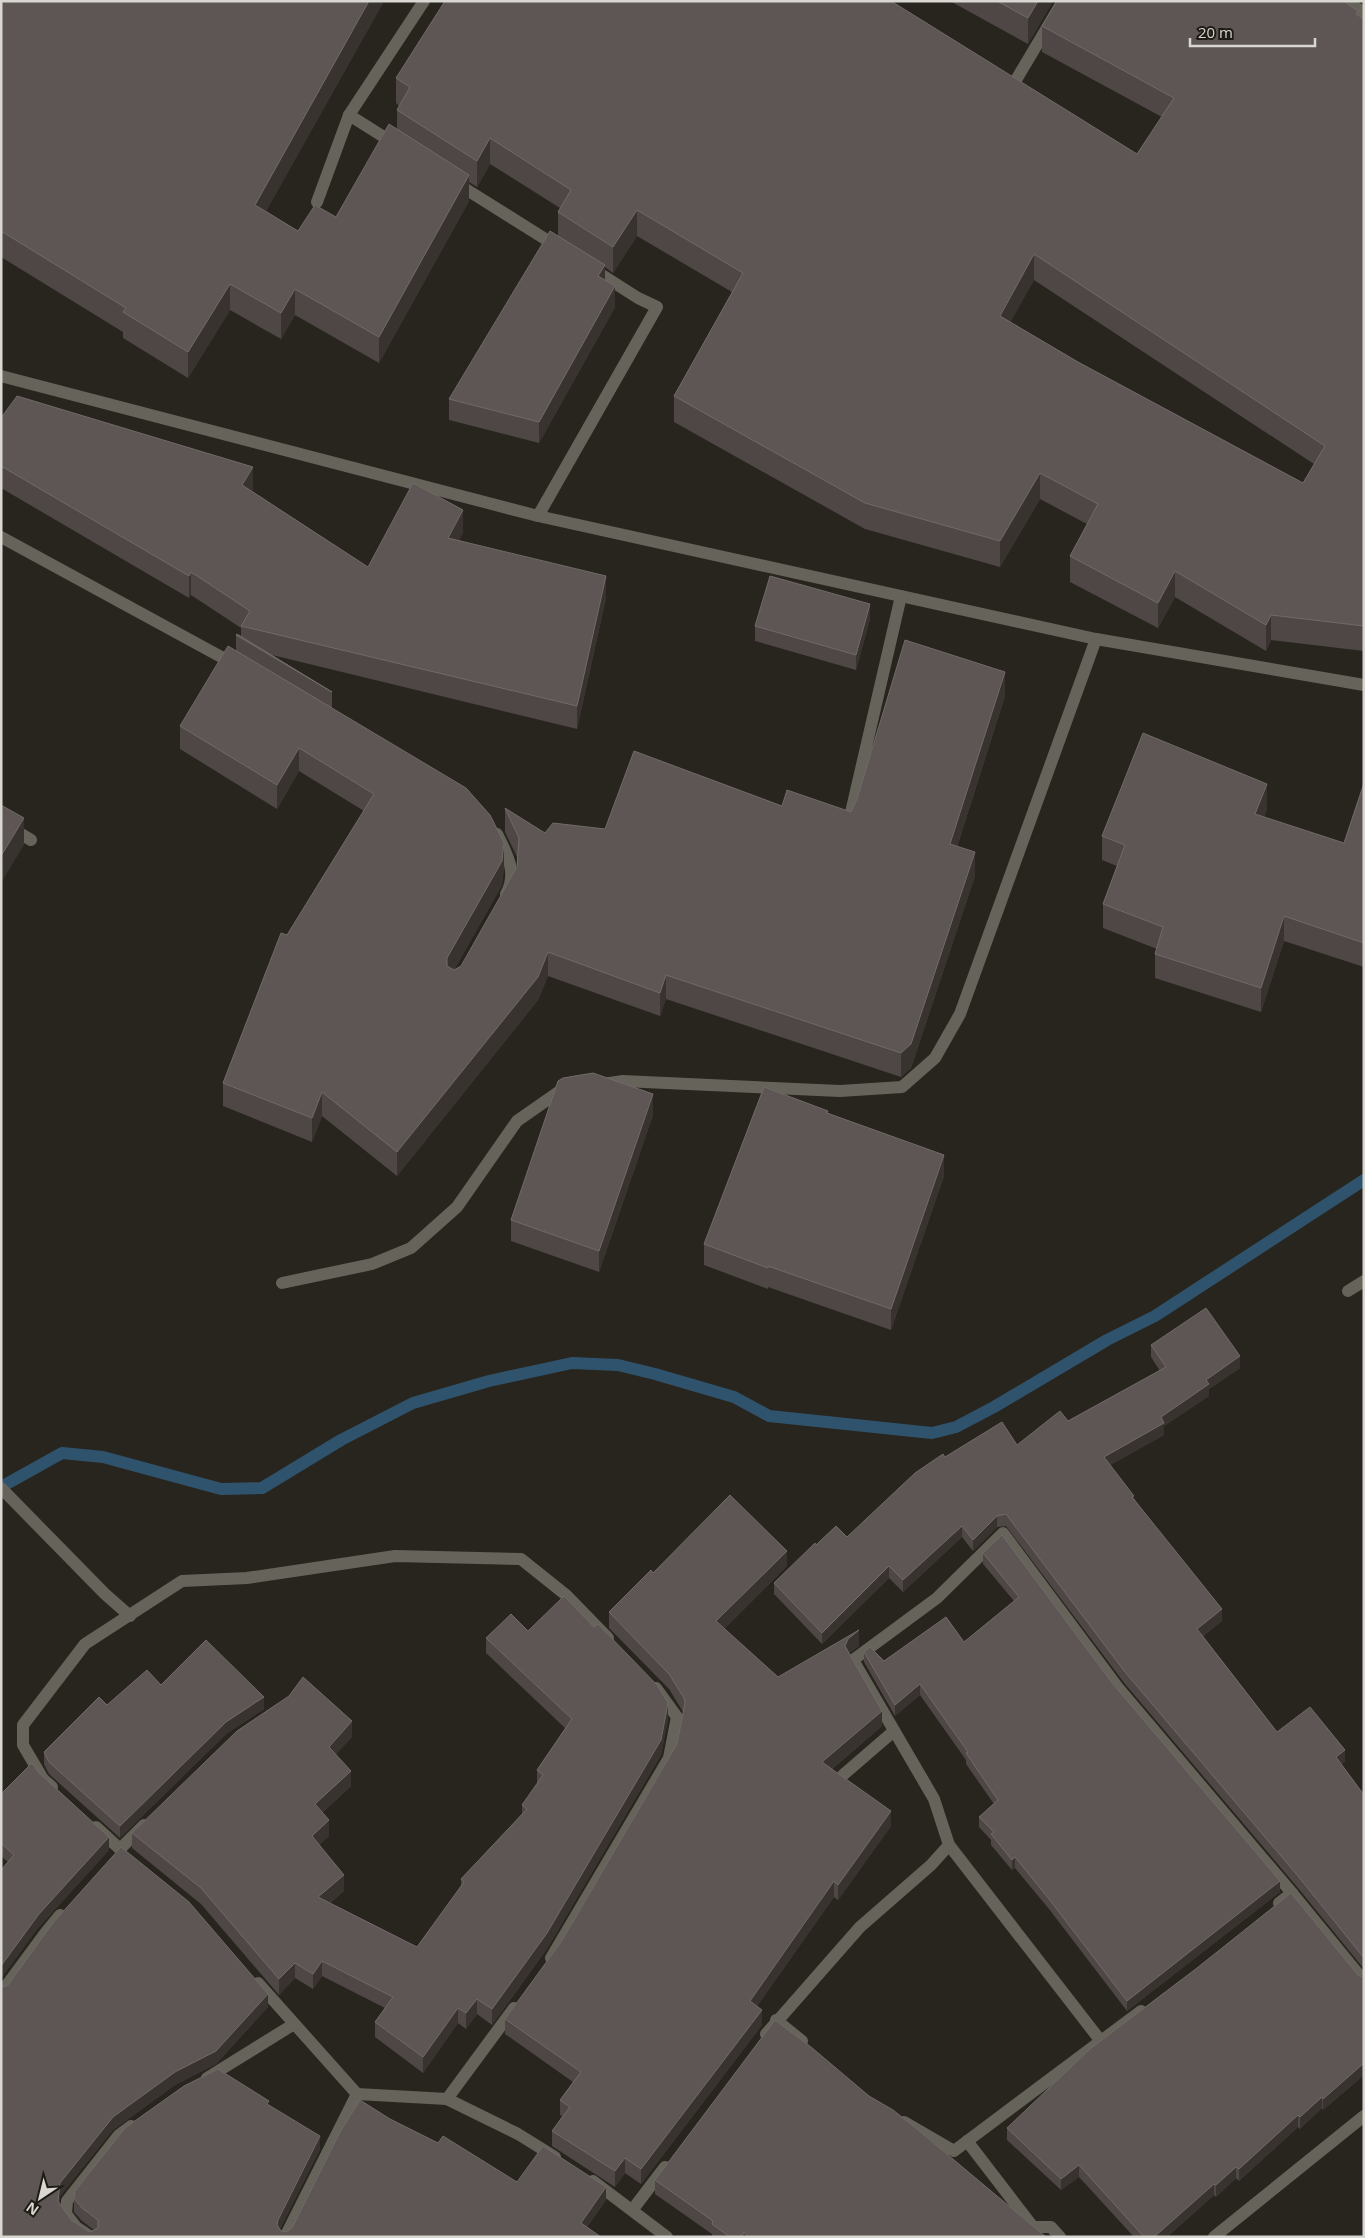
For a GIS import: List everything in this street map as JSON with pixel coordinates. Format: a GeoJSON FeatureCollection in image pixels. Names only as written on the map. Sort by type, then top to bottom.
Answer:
{"type":"FeatureCollection","features":[{"type":"Feature","properties":{"kind":"street"},"geometry":{"type":"LineString","coordinates":[[317,202],[349,115],[424,1]]}},
{"type":"Feature","properties":{"kind":"street"},"geometry":{"type":"LineString","coordinates":[[1013,85],[1063,1]]}},
{"type":"Feature","properties":{"kind":"street"},"geometry":{"type":"LineString","coordinates":[[1345,1],[1364,12]]}},
{"type":"Feature","properties":{"kind":"street"},"geometry":{"type":"LineString","coordinates":[[349,115],[405,151]]}},
{"type":"Feature","properties":{"kind":"street"},"geometry":{"type":"LineString","coordinates":[[446,177],[638,298],[657,307],[538,516]]}},
{"type":"Feature","properties":{"kind":"street"},"geometry":{"type":"LineString","coordinates":[[1,376],[538,516],[1096,640],[1364,685]]}},
{"type":"Feature","properties":{"kind":"street"},"geometry":{"type":"LineString","coordinates":[[1,537],[249,673]]}},
{"type":"Feature","properties":{"kind":"street"},"geometry":{"type":"LineString","coordinates":[[849,821],[901,596]]}},
{"type":"Feature","properties":{"kind":"street"},"geometry":{"type":"LineString","coordinates":[[282,1283],[372,1264],[411,1248],[457,1207],[517,1122],[560,1091],[623,1081],[840,1091],[902,1087],[935,1058],[960,1014],[1096,640]]}},
{"type":"Feature","properties":{"kind":"street"},"geometry":{"type":"LineString","coordinates":[[1,822],[31,840]]}},
{"type":"Feature","properties":{"kind":"street"},"geometry":{"type":"LineString","coordinates":[[491,827],[497,834],[512,864],[510,887],[501,904]]}},
{"type":"Feature","properties":{"kind":"street"},"geometry":{"type":"LineString","coordinates":[[1348,1291],[1364,1282]]}},
{"type":"Feature","properties":{"kind":"street"},"geometry":{"type":"LineString","coordinates":[[1,1488],[105,1594],[130,1616]]}},
{"type":"Feature","properties":{"kind":"street"},"geometry":{"type":"LineString","coordinates":[[1100,2040],[949,1845],[934,1798],[853,1660],[937,1598],[1004,1533],[1119,1689],[1364,1981]]}},
{"type":"Feature","properties":{"kind":"street"},"geometry":{"type":"LineString","coordinates":[[64,1798],[43,1779],[23,1745],[23,1725],[85,1644],[182,1581],[247,1578],[395,1556],[521,1559],[566,1595],[617,1648]]}},
{"type":"Feature","properties":{"kind":"street"},"geometry":{"type":"LineString","coordinates":[[543,1969],[669,1758],[677,1717],[663,1696],[650,1682]]}},
{"type":"Feature","properties":{"kind":"street"},"geometry":{"type":"LineString","coordinates":[[843,1775],[894,1731]]}},
{"type":"Feature","properties":{"kind":"street"},"geometry":{"type":"LineString","coordinates":[[85,1817],[120,1853],[155,1815]]}},
{"type":"Feature","properties":{"kind":"street"},"geometry":{"type":"LineString","coordinates":[[758,2043],[776,2020],[860,1927],[931,1865],[949,1845]]}},
{"type":"Feature","properties":{"kind":"street"},"geometry":{"type":"LineString","coordinates":[[1269,1912],[1292,1893]]}},
{"type":"Feature","properties":{"kind":"street"},"geometry":{"type":"LineString","coordinates":[[1,1993],[46,1932],[70,1904]]}},
{"type":"Feature","properties":{"kind":"street"},"geometry":{"type":"LineString","coordinates":[[246,1970],[357,2094],[447,2099],[518,2134],[566,2164]]}},
{"type":"Feature","properties":{"kind":"street"},"geometry":{"type":"LineString","coordinates":[[447,2099],[520,2000]]}},
{"type":"Feature","properties":{"kind":"street"},"geometry":{"type":"LineString","coordinates":[[890,2113],[954,2151],[1155,2000]]}},
{"type":"Feature","properties":{"kind":"street"},"geometry":{"type":"LineString","coordinates":[[776,2020],[814,2052]]}},
{"type":"Feature","properties":{"kind":"street"},"geometry":{"type":"LineString","coordinates":[[196,2084],[294,2024]]}},
{"type":"Feature","properties":{"kind":"street"},"geometry":{"type":"LineString","coordinates":[[285,2237],[357,2094]]}},
{"type":"Feature","properties":{"kind":"street"},"geometry":{"type":"LineString","coordinates":[[1214,2237],[1364,2116]]}},
{"type":"Feature","properties":{"kind":"street"},"geometry":{"type":"LineString","coordinates":[[91,2237],[76,2227],[66,2214],[67,2201],[119,2135],[139,2120]]}},
{"type":"Feature","properties":{"kind":"street"},"geometry":{"type":"LineString","coordinates":[[968,2141],[1034,2227],[1051,2227],[1060,2237]]}},
{"type":"Feature","properties":{"kind":"street"},"geometry":{"type":"LineString","coordinates":[[633,2209],[675,2154]]}},
{"type":"Feature","properties":{"kind":"street"},"geometry":{"type":"LineString","coordinates":[[583,2174],[633,2209],[667,2237]]}},
{"type":"Feature","properties":{"kind":"building"},"geometry":{"type":"Polygon","coordinates":[[[1,1],[369,1],[255,205],[298,231],[315,205],[336,217],[389,124],[469,175],[379,337],[295,289],[281,313],[230,284],[188,352],[123,312],[126,308],[1,231],[1,1]]]}},
{"type":"Feature","properties":{"kind":"building"},"geometry":{"type":"Polygon","coordinates":[[[445,1],[891,1],[1137,154],[1174,98],[1042,26],[1057,1],[1343,1],[1358,11],[1356,14],[1364,19],[1364,626],[1271,615],[1266,625],[1175,571],[1158,603],[1070,556],[1098,504],[1040,473],[1000,541],[865,503],[674,396],[743,273],[637,210],[613,247],[558,212],[571,190],[490,138],[477,161],[397,110],[410,87],[396,78],[445,1]],[[1034,254],[1000,316],[1078,362],[1303,483],[1325,446],[1034,254]]]}},
{"type":"Feature","properties":{"kind":"building"},"geometry":{"type":"Polygon","coordinates":[[[997,1],[1038,1],[1028,18],[997,1]]]}},
{"type":"Feature","properties":{"kind":"building"},"geometry":{"type":"Polygon","coordinates":[[[550,231],[605,265],[598,276],[615,286],[539,422],[449,399],[550,231]]]}},
{"type":"Feature","properties":{"kind":"building"},"geometry":{"type":"Polygon","coordinates":[[[17,396],[253,467],[242,485],[368,567],[413,483],[463,510],[448,538],[606,576],[577,706],[241,626],[250,611],[191,572],[189,576],[1,466],[1,418],[17,396]]]}},
{"type":"Feature","properties":{"kind":"building"},"geometry":{"type":"Polygon","coordinates":[[[770,576],[870,604],[856,655],[755,626],[770,576]]]}},
{"type":"Feature","properties":{"kind":"building"},"geometry":{"type":"Polygon","coordinates":[[[237,634],[332,692],[236,635],[237,634]]]}},
{"type":"Feature","properties":{"kind":"building"},"geometry":{"type":"Polygon","coordinates":[[[905,640],[1005,672],[950,844],[975,852],[911,1044],[901,1053],[666,975],[660,993],[548,952],[538,977],[397,1152],[322,1092],[312,1118],[223,1083],[281,933],[287,935],[374,794],[299,748],[277,785],[180,726],[228,646],[466,788],[490,815],[504,843],[502,861],[447,958],[447,966],[454,970],[461,966],[517,867],[519,838],[505,808],[545,833],[553,823],[605,829],[634,751],[782,806],[787,790],[851,812],[857,799],[905,640]]]}},
{"type":"Feature","properties":{"kind":"building"},"geometry":{"type":"Polygon","coordinates":[[[1143,733],[1267,784],[1255,814],[1344,843],[1364,783],[1364,943],[1284,916],[1261,988],[1155,954],[1163,927],[1103,904],[1125,845],[1102,836],[1143,733]]]}},
{"type":"Feature","properties":{"kind":"building"},"geometry":{"type":"Polygon","coordinates":[[[1,805],[24,818],[1,856],[1,805]]]}},
{"type":"Feature","properties":{"kind":"building"},"geometry":{"type":"Polygon","coordinates":[[[593,1073],[653,1094],[599,1251],[511,1220],[558,1081],[563,1078],[593,1073]]]}},
{"type":"Feature","properties":{"kind":"building"},"geometry":{"type":"Polygon","coordinates":[[[764,1087],[828,1111],[827,1113],[944,1155],[891,1309],[768,1266],[768,1268],[704,1244],[764,1087]]]}},
{"type":"Feature","properties":{"kind":"building"},"geometry":{"type":"Polygon","coordinates":[[[1206,1308],[1240,1356],[1206,1380],[1209,1384],[1161,1417],[1164,1423],[1104,1457],[1134,1496],[1132,1497],[1222,1609],[1197,1629],[1277,1732],[1310,1707],[1345,1750],[1336,1757],[1364,1795],[1364,1958],[1298,1876],[1125,1672],[1006,1514],[997,1516],[973,1540],[962,1526],[903,1580],[889,1566],[822,1633],[774,1583],[815,1543],[816,1545],[836,1526],[847,1537],[915,1473],[943,1454],[945,1457],[1002,1422],[1017,1445],[1060,1411],[1068,1421],[1166,1367],[1151,1345],[1206,1308]]]}},
{"type":"Feature","properties":{"kind":"building"},"geometry":{"type":"Polygon","coordinates":[[[730,1495],[787,1551],[716,1621],[778,1677],[859,1630],[848,1639],[845,1646],[882,1711],[822,1762],[891,1811],[838,1885],[834,1881],[750,2001],[762,2010],[641,2169],[625,2158],[615,2171],[552,2131],[570,2107],[560,2100],[581,2072],[505,2019],[561,1942],[677,1744],[685,1703],[684,1698],[669,1674],[609,1612],[651,1570],[653,1573],[730,1495]]]}},
{"type":"Feature","properties":{"kind":"building"},"geometry":{"type":"Polygon","coordinates":[[[1002,1535],[1113,1684],[1280,1881],[1127,2001],[1049,1899],[1015,1857],[1012,1860],[991,1834],[994,1832],[979,1817],[998,1800],[966,1753],[968,1752],[920,1684],[895,1705],[864,1652],[870,1647],[884,1661],[946,1617],[964,1642],[1019,1597],[983,1553],[1002,1535]]]}},
{"type":"Feature","properties":{"kind":"building"},"geometry":{"type":"Polygon","coordinates":[[[564,1596],[594,1627],[598,1624],[657,1685],[668,1703],[661,1740],[547,1933],[492,2009],[477,1999],[466,2013],[458,2008],[423,2057],[375,2022],[393,1997],[322,1961],[313,1974],[295,1963],[279,1979],[201,1888],[132,1833],[237,1731],[289,1696],[303,1677],[352,1721],[329,1747],[351,1771],[315,1804],[329,1820],[312,1836],[344,1875],[318,1897],[417,1947],[464,1882],[461,1879],[527,1809],[522,1805],[543,1775],[537,1770],[572,1719],[486,1638],[511,1614],[528,1631],[564,1596]]]}},
{"type":"Feature","properties":{"kind":"building"},"geometry":{"type":"Polygon","coordinates":[[[206,1640],[264,1697],[226,1722],[120,1826],[49,1762],[44,1752],[99,1697],[107,1705],[147,1670],[161,1685],[206,1640]]]}},
{"type":"Feature","properties":{"kind":"building"},"geometry":{"type":"Polygon","coordinates":[[[32,1763],[38,1772],[109,1837],[39,1914],[1,1966],[1,1870],[14,1855],[1,1843],[1,1794],[32,1763]]]}},
{"type":"Feature","properties":{"kind":"building"},"geometry":{"type":"Polygon","coordinates":[[[121,1847],[189,1902],[268,1994],[216,2051],[175,2072],[113,2117],[60,2183],[58,2201],[71,2220],[90,2232],[98,2228],[98,2220],[82,2208],[74,2198],[75,2191],[125,2128],[184,2086],[218,2069],[269,2101],[267,2104],[320,2136],[278,2220],[277,2225],[281,2231],[286,2232],[292,2228],[340,2132],[360,2100],[390,2119],[438,2143],[443,2136],[517,2182],[543,2146],[606,2187],[581,2223],[601,2237],[1,2237],[1,1988],[8,1985],[52,1924],[121,1847]]]}},
{"type":"Feature","properties":{"kind":"building"},"geometry":{"type":"Polygon","coordinates":[[[1291,1893],[1358,1975],[1364,1977],[1364,2063],[1323,2099],[1322,2097],[1300,2117],[1298,2115],[1239,2169],[1236,2167],[1216,2185],[1214,2184],[1154,2237],[1144,2237],[1079,2165],[1061,2179],[1007,2128],[1090,2049],[1197,1968],[1291,1893]]]}},
{"type":"Feature","properties":{"kind":"building"},"geometry":{"type":"Polygon","coordinates":[[[775,2020],[811,2047],[869,2096],[893,2110],[917,2129],[1046,2237],[749,2237],[744,2232],[741,2237],[730,2237],[712,2224],[713,2221],[655,2180],[775,2020]]]}},
{"type":"Feature","properties":{"kind":"waterway"},"geometry":{"type":"LineString","coordinates":[[1,1487],[62,1453],[103,1457],[221,1489],[262,1488],[341,1440],[413,1403],[489,1381],[572,1363],[618,1365],[655,1374],[734,1397],[769,1416],[932,1433],[956,1427],[994,1407],[1107,1340],[1155,1316],[1364,1180]]}}]}
